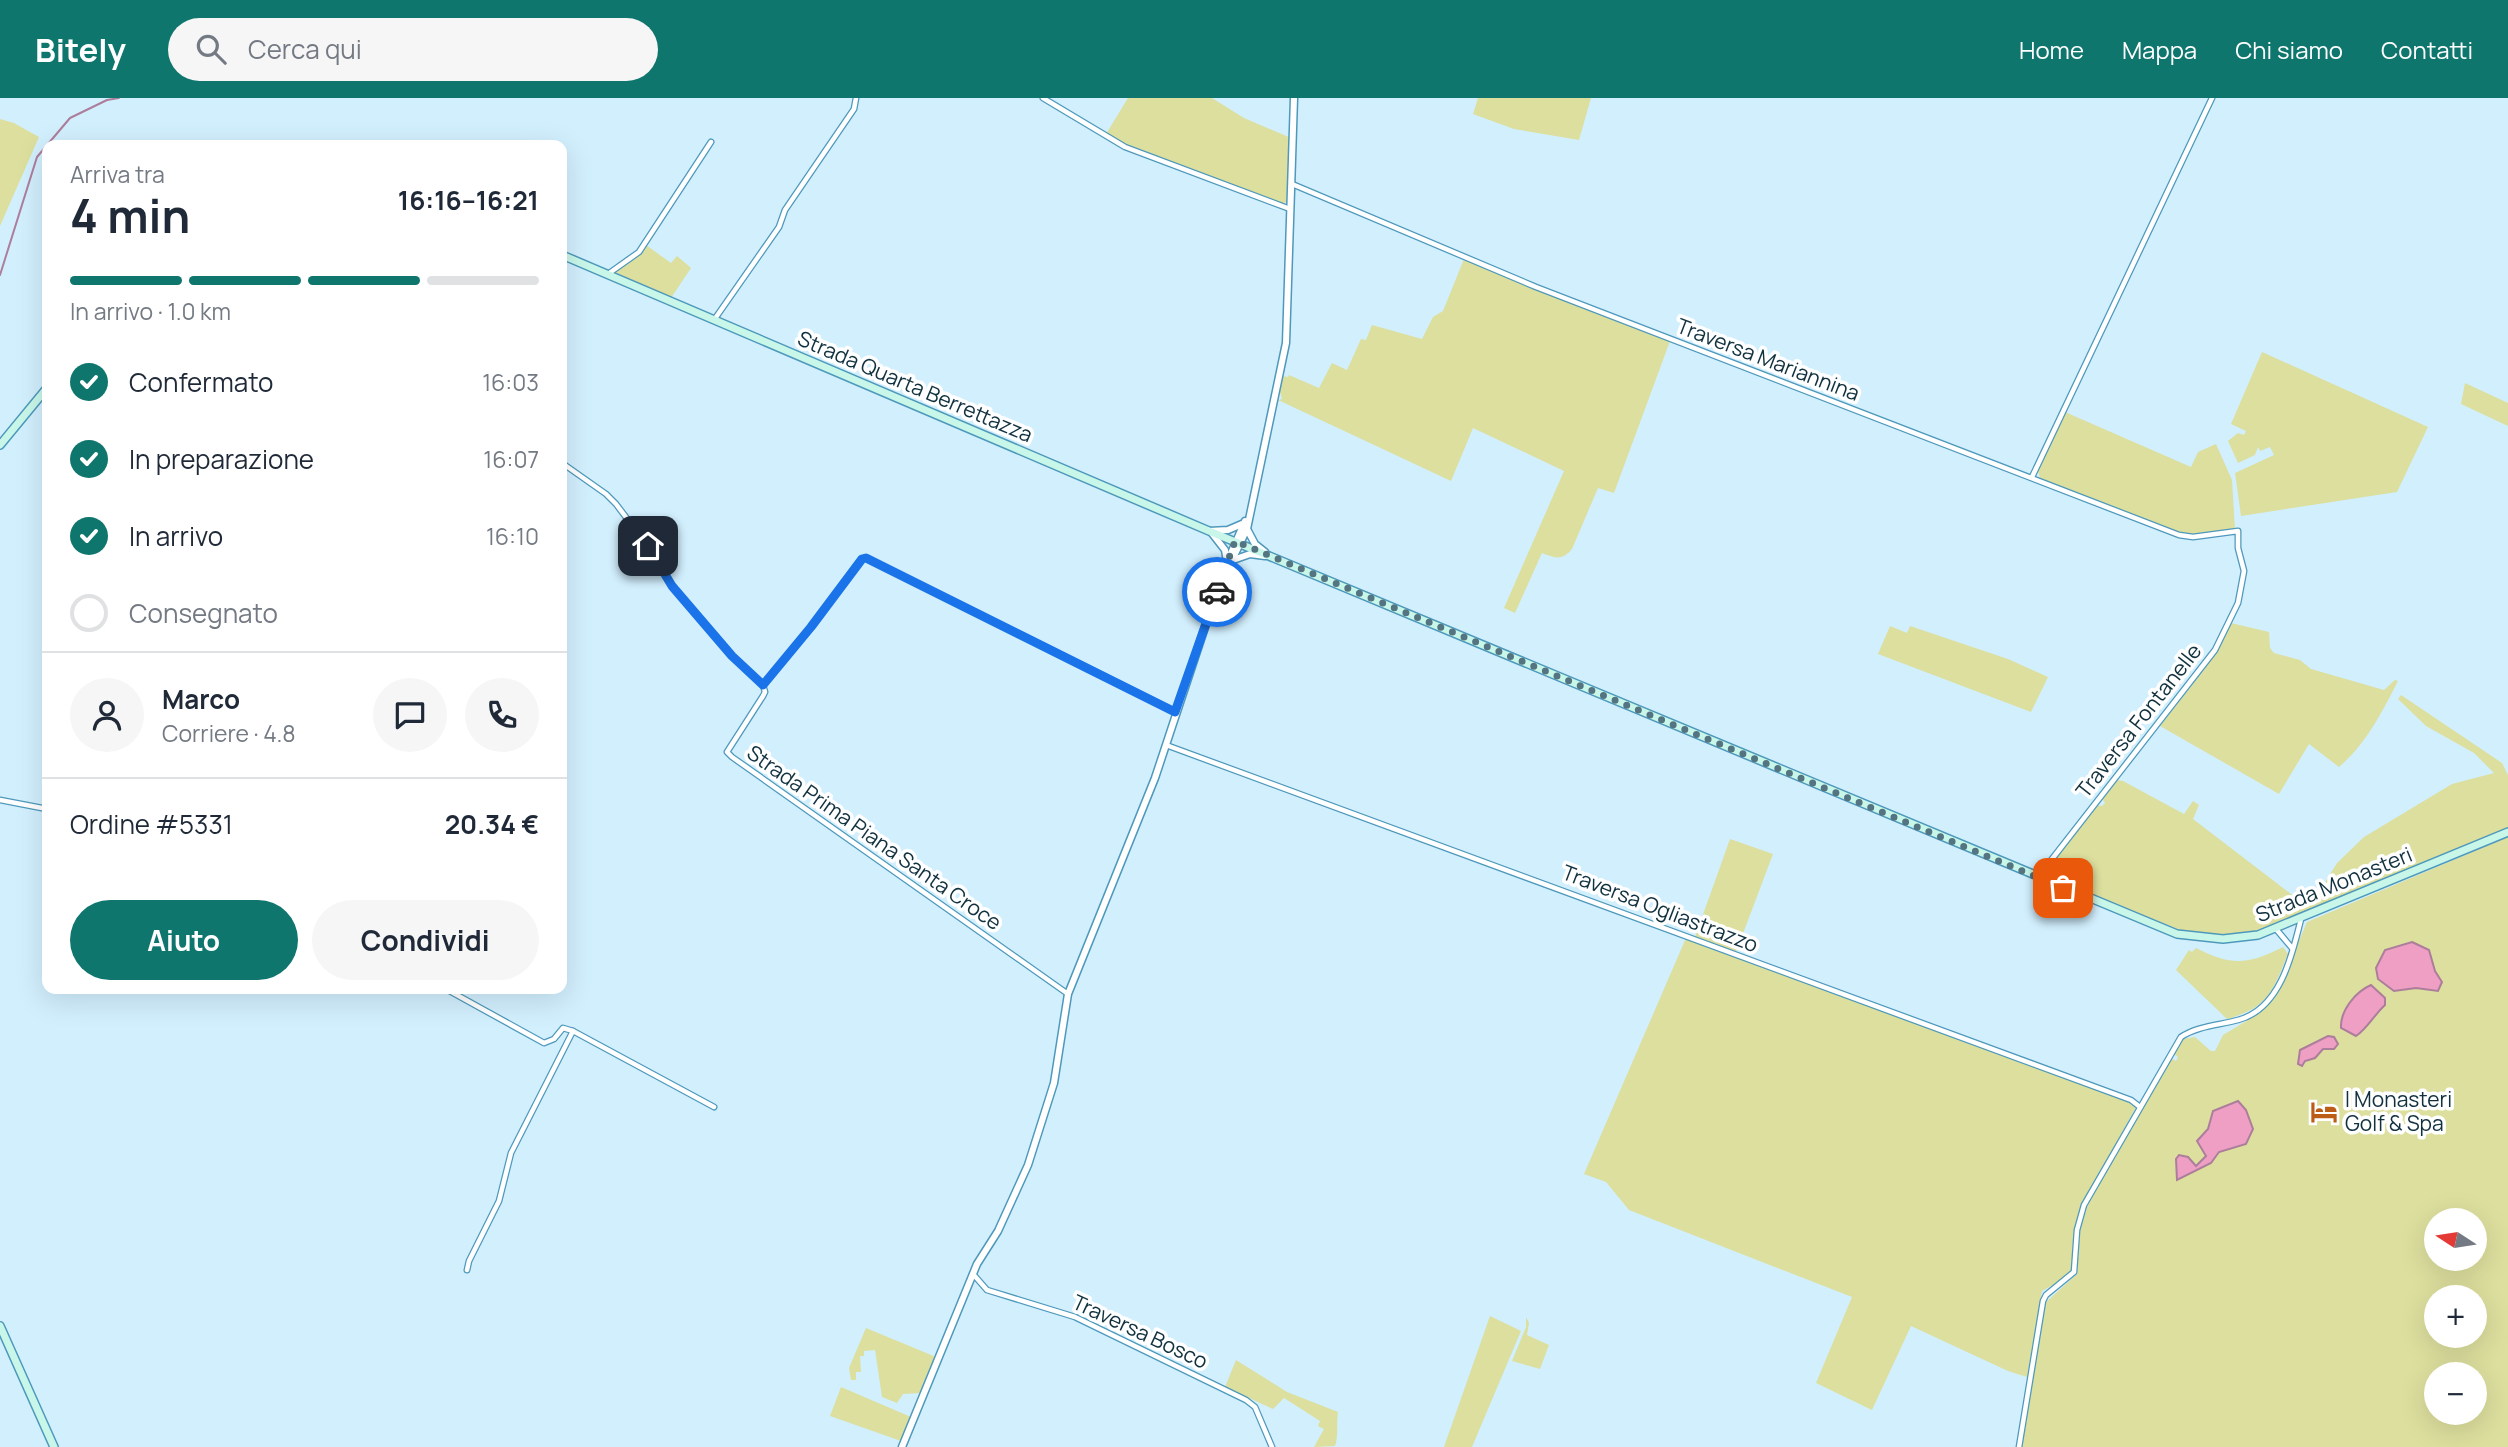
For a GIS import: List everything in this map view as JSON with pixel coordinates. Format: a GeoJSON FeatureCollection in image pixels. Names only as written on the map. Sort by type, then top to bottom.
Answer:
{"type":"FeatureCollection","features":[{"type":"Feature","properties":{"kind":"main road","name":"Strada Quarta Berrettazza"},"geometry":{"type":"LineString","coordinates":[[567,257],[1238,542]]}},
{"type":"Feature","properties":{"kind":"main road"},"geometry":{"type":"LineString","coordinates":[[0,444],[42,394]]}},
{"type":"Feature","properties":{"kind":"main road","name":"Strada Monasteri"},"geometry":{"type":"LineString","coordinates":[[1238,542],[2038,878],[2161,929],[2193,938],[2237,938],[2276,929],[2508,832]]}},
{"type":"Feature","properties":{"kind":"main road"},"geometry":{"type":"LineString","coordinates":[[0,1326],[54,1447]]}},
{"type":"Feature","properties":{"kind":"street"},"geometry":{"type":"LineString","coordinates":[[713,320],[779,227],[785,210],[854,109],[856,98]]}},
{"type":"Feature","properties":{"kind":"street"},"geometry":{"type":"LineString","coordinates":[[1043,98],[1125,147],[1158,162],[1292,209]]}},
{"type":"Feature","properties":{"kind":"street"},"geometry":{"type":"LineString","coordinates":[[902,1447],[973,1273],[998,1231],[1023,1176],[1049,1103],[1059,1058],[1068,993],[1166,746],[1175,712],[1224,574],[1245,526],[1286,343],[1294,98]]}},
{"type":"Feature","properties":{"kind":"street"},"geometry":{"type":"LineString","coordinates":[[2032,477],[2212,98]]}},
{"type":"Feature","properties":{"kind":"street"},"geometry":{"type":"LineString","coordinates":[[607,275],[639,252],[710,142]]}},
{"type":"Feature","properties":{"kind":"street","name":"Traversa Mariannina"},"geometry":{"type":"LineString","coordinates":[[1292,184],[1536,286],[2179,535],[2193,537],[2238,531]]}},
{"type":"Feature","properties":{"kind":"street"},"geometry":{"type":"LineString","coordinates":[[567,467],[616,504],[659,561],[672,586],[732,656],[763,685]]}},
{"type":"Feature","properties":{"kind":"street"},"geometry":{"type":"LineString","coordinates":[[1209,531],[1245,526]]}},
{"type":"Feature","properties":{"kind":"street"},"geometry":{"type":"LineString","coordinates":[[1245,526],[1255,544],[1273,557]]}},
{"type":"Feature","properties":{"kind":"street"},"geometry":{"type":"LineString","coordinates":[[1209,531],[1225,550],[1230,561]]}},
{"type":"Feature","properties":{"kind":"street","name":"Traversa Fontanelle"},"geometry":{"type":"LineString","coordinates":[[2038,878],[2215,650],[2238,603],[2244,571],[2238,548],[2238,531]]}},
{"type":"Feature","properties":{"kind":"street"},"geometry":{"type":"LineString","coordinates":[[1230,561],[1250,554],[1273,557]]}},
{"type":"Feature","properties":{"kind":"street","name":"Strada Prima Piana Santa Croce"},"geometry":{"type":"LineString","coordinates":[[1068,993],[727,752],[763,696],[763,685],[862,559],[866,558],[1175,712]]}},
{"type":"Feature","properties":{"kind":"street","name":"Traversa Ogliastrazzo"},"geometry":{"type":"LineString","coordinates":[[1166,746],[1547,883],[1980,1047],[2131,1100],[2140,1107]]}},
{"type":"Feature","properties":{"kind":"street"},"geometry":{"type":"LineString","coordinates":[[0,800],[42,808]]}},
{"type":"Feature","properties":{"kind":"street"},"geometry":{"type":"LineString","coordinates":[[2019,1447],[2043,1301],[2046,1295],[2067,1281],[2074,1272],[2077,1230],[2084,1205],[2181,1037],[2242,1019],[2265,1006],[2277,987],[2293,949],[2301,919]]}},
{"type":"Feature","properties":{"kind":"street"},"geometry":{"type":"LineString","coordinates":[[2276,929],[2293,949]]}},
{"type":"Feature","properties":{"kind":"street"},"geometry":{"type":"LineString","coordinates":[[455,994],[538,1041],[548,1042],[562,1028],[573,1031],[714,1107]]}},
{"type":"Feature","properties":{"kind":"street"},"geometry":{"type":"LineString","coordinates":[[467,1270],[468,1261],[500,1196],[511,1153],[573,1031]]}},
{"type":"Feature","properties":{"kind":"street","name":"Traversa Bosco"},"geometry":{"type":"LineString","coordinates":[[973,1273],[987,1290],[1075,1317],[1245,1400],[1255,1407],[1272,1447]]}},
{"type":"Feature","properties":{"kind":"green space"},"geometry":{"type":"Polygon","coordinates":[[[1128,98],[1212,98],[1244,118],[1291,138],[1289,200],[1282,205],[1124,144],[1106,134],[1128,98]]]}},
{"type":"Feature","properties":{"kind":"green space"},"geometry":{"type":"Polygon","coordinates":[[[1478,98],[1591,98],[1579,140],[1514,129],[1473,114],[1478,98]]]}},
{"type":"Feature","properties":{"kind":"green space"},"geometry":{"type":"Polygon","coordinates":[[[0,119],[14,123],[39,137],[0,226],[0,119]]]}},
{"type":"Feature","properties":{"kind":"green space"},"geometry":{"type":"Polygon","coordinates":[[[646,245],[671,263],[677,256],[691,268],[671,298],[615,273],[616,269],[635,259],[646,245]]]}},
{"type":"Feature","properties":{"kind":"green space"},"geometry":{"type":"Polygon","coordinates":[[[1464,259],[1670,341],[1614,493],[1598,488],[1568,553],[1558,557],[1542,553],[1515,613],[1504,608],[1564,471],[1473,428],[1451,481],[1278,400],[1282,399],[1280,392],[1283,376],[1289,375],[1319,388],[1332,363],[1347,370],[1361,339],[1366,340],[1372,325],[1422,339],[1433,317],[1443,311],[1464,259]]]}},
{"type":"Feature","properties":{"kind":"green space"},"geometry":{"type":"Polygon","coordinates":[[[2262,352],[2428,427],[2397,492],[2241,516],[2235,473],[2274,455],[2270,447],[2260,451],[2258,447],[2255,455],[2238,463],[2228,441],[2238,433],[2244,435],[2246,431],[2231,424],[2262,352]]]}},
{"type":"Feature","properties":{"kind":"green space"},"geometry":{"type":"Polygon","coordinates":[[[2465,383],[2508,403],[2508,426],[2461,404],[2465,383]]]}},
{"type":"Feature","properties":{"kind":"green space"},"geometry":{"type":"Polygon","coordinates":[[[2065,412],[2191,467],[2198,452],[2216,444],[2232,480],[2235,529],[2190,535],[2180,533],[2040,478],[2038,471],[2065,412]]]}},
{"type":"Feature","properties":{"kind":"green space"},"geometry":{"type":"Polygon","coordinates":[[[2231,623],[2269,632],[2270,648],[2274,653],[2300,660],[2311,669],[2384,690],[2395,680],[2398,681],[2366,737],[2339,767],[2309,744],[2279,794],[2160,726],[2206,667],[2231,623]]]}},
{"type":"Feature","properties":{"kind":"green space"},"geometry":{"type":"Polygon","coordinates":[[[1890,626],[1907,633],[1910,626],[2008,659],[2048,677],[2031,712],[1878,654],[1890,626]]]}},
{"type":"Feature","properties":{"kind":"green space"},"geometry":{"type":"Polygon","coordinates":[[[2401,695],[2502,763],[2508,775],[2508,828],[2304,914],[2249,933],[2223,935],[2185,932],[2044,875],[2097,805],[2102,806],[2105,803],[2102,798],[2117,780],[2184,814],[2193,801],[2199,805],[2193,819],[2304,904],[2321,889],[2337,863],[2364,837],[2452,784],[2494,773],[2474,753],[2426,726],[2398,699],[2401,695]]]}},
{"type":"Feature","properties":{"kind":"green space","name":"I Monasteri Golf & Spa"},"geometry":{"type":"Polygon","coordinates":[[[2508,837],[2508,1447],[2022,1447],[2046,1302],[2077,1274],[2080,1231],[2088,1204],[2171,1058],[2176,1061],[2178,1057],[2174,1054],[2183,1039],[2195,1037],[2211,1051],[2215,1051],[2223,1035],[2258,1014],[2274,999],[2307,922],[2508,837]]]}},
{"type":"Feature","properties":{"kind":"green space"},"geometry":{"type":"Polygon","coordinates":[[[1730,839],[1773,854],[1736,952],[1695,937],[1730,839]]]}},
{"type":"Feature","properties":{"kind":"green space"},"geometry":{"type":"Polygon","coordinates":[[[1686,938],[2129,1101],[2136,1107],[2081,1208],[2075,1229],[2071,1271],[2066,1278],[2042,1291],[2027,1377],[2008,1371],[1911,1326],[1872,1410],[1816,1383],[1852,1297],[1629,1210],[1606,1182],[1584,1174],[1686,938]]]}},
{"type":"Feature","properties":{"kind":"green space"},"geometry":{"type":"Polygon","coordinates":[[[2283,947],[2288,954],[2267,996],[2252,1009],[2227,1019],[2176,970],[2189,950],[2192,952],[2196,948],[2219,958],[2240,961],[2260,957],[2283,947]]]}},
{"type":"Feature","properties":{"kind":"green space"},"geometry":{"type":"Polygon","coordinates":[[[1490,1316],[1521,1331],[1472,1447],[1444,1447],[1490,1316]]]}},
{"type":"Feature","properties":{"kind":"green space"},"geometry":{"type":"Polygon","coordinates":[[[1526,1317],[1529,1323],[1527,1335],[1549,1345],[1540,1369],[1512,1361],[1526,1327],[1526,1317]]]}},
{"type":"Feature","properties":{"kind":"green space"},"geometry":{"type":"Polygon","coordinates":[[[866,1328],[936,1357],[921,1393],[903,1394],[897,1403],[882,1397],[875,1350],[864,1351],[864,1356],[860,1356],[861,1372],[856,1372],[856,1380],[851,1380],[849,1368],[866,1328]]]}},
{"type":"Feature","properties":{"kind":"green space"},"geometry":{"type":"Polygon","coordinates":[[[1236,1360],[1287,1392],[1338,1412],[1335,1446],[1314,1447],[1324,1429],[1318,1426],[1320,1421],[1284,1398],[1273,1409],[1225,1387],[1236,1360]]]}},
{"type":"Feature","properties":{"kind":"green space"},"geometry":{"type":"Polygon","coordinates":[[[841,1387],[911,1417],[901,1441],[830,1416],[841,1387]]]}},
{"type":"Feature","properties":{"kind":"shaded area"},"geometry":{"type":"Polygon","coordinates":[[[2412,942],[2429,950],[2435,971],[2442,982],[2438,991],[2416,988],[2394,991],[2378,979],[2376,968],[2385,950],[2412,942]]]}},
{"type":"Feature","properties":{"kind":"shaded area"},"geometry":{"type":"Polygon","coordinates":[[[2371,985],[2385,998],[2385,1005],[2356,1036],[2341,1028],[2343,1015],[2354,997],[2371,985]]]}},
{"type":"Feature","properties":{"kind":"shaded area"},"geometry":{"type":"Polygon","coordinates":[[[2328,1036],[2334,1037],[2338,1044],[2334,1049],[2323,1049],[2302,1066],[2298,1064],[2300,1050],[2328,1036]]]}},
{"type":"Feature","properties":{"kind":"shaded area"},"geometry":{"type":"Polygon","coordinates":[[[2238,1101],[2246,1110],[2253,1129],[2246,1144],[2219,1152],[2211,1163],[2177,1180],[2176,1159],[2179,1155],[2188,1157],[2196,1166],[2206,1156],[2197,1141],[2208,1129],[2213,1111],[2238,1101]]]}},
{"type":"Feature","properties":{"kind":"waterway"},"geometry":{"type":"LineString","coordinates":[[51,140],[70,118],[107,100],[119,98]]}},
{"type":"Feature","properties":{"kind":"waterway"},"geometry":{"type":"LineString","coordinates":[[0,275],[37,157],[42,151]]}},
{"type":"Feature","properties":{"kind":"way so far"},"geometry":{"type":"LineString","coordinates":[[1217,592],[1235,541],[2063,888]]}},
{"type":"Feature","properties":{"kind":"place","name":"I Monasteri Golf & Spa"},"geometry":{"type":"Point","coordinates":[2324,1112]}},
{"type":"Feature","properties":{"kind":"route"},"geometry":{"type":"LineString","coordinates":[[648,546],[672,586],[732,656],[763,685],[862,559],[866,558],[1175,712],[1217,592]]}}]}
